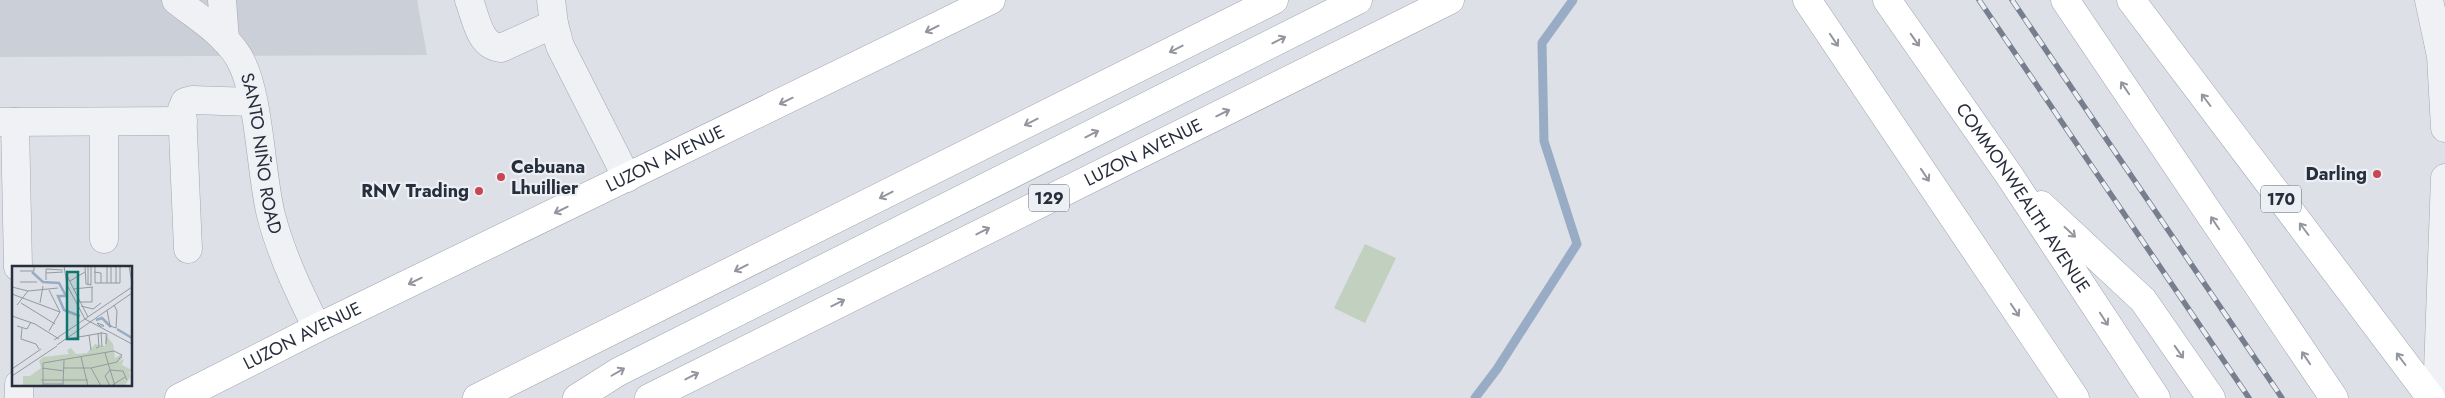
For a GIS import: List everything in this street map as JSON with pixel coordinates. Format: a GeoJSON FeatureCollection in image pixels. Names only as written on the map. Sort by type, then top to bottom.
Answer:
{"type":"FeatureCollection","features":[{"type":"Feature","properties":{"kind":"main road","name":"LUZON AVENUE"},"geometry":{"type":"LineString","coordinates":[[179,398],[317,328],[627,178],[959,7],[991,0]]}},
{"type":"Feature","properties":{"kind":"main road"},"geometry":{"type":"LineString","coordinates":[[477,398],[1274,0]]}},
{"type":"Feature","properties":{"kind":"main road","name":"129"},"geometry":{"type":"LineString","coordinates":[[577,398],[618,372],[1358,0]]}},
{"type":"Feature","properties":{"kind":"main road","name":"LUZON AVENUE"},"geometry":{"type":"LineString","coordinates":[[649,398],[1450,0]]}},
{"type":"Feature","properties":{"kind":"main road"},"geometry":{"type":"LineString","coordinates":[[1806,0],[2074,398]]}},
{"type":"Feature","properties":{"kind":"main road","name":"COMMONWEALTH AVENUE"},"geometry":{"type":"LineString","coordinates":[[1887,0],[2009,175],[2156,398]]}},
{"type":"Feature","properties":{"kind":"main road"},"geometry":{"type":"LineString","coordinates":[[2065,0],[2334,398]]}},
{"type":"Feature","properties":{"kind":"main road","name":"170"},"geometry":{"type":"LineString","coordinates":[[2131,0],[2431,398]]}},
{"type":"Feature","properties":{"kind":"main road"},"geometry":{"type":"LineString","coordinates":[[2009,175],[2143,300],[2211,398]]}},
{"type":"Feature","properties":{"kind":"street","name":"SANTO NIÑO ROAD"},"geometry":{"type":"LineString","coordinates":[[176,0],[226,40],[238,57],[253,102],[272,216],[289,267],[317,328]]}},
{"type":"Feature","properties":{"kind":"street"},"geometry":{"type":"LineString","coordinates":[[222,0],[226,40]]}},
{"type":"Feature","properties":{"kind":"street"},"geometry":{"type":"LineString","coordinates":[[469,0],[484,41],[491,48],[501,48],[553,12],[560,46],[627,178]]}},
{"type":"Feature","properties":{"kind":"street"},"geometry":{"type":"LineString","coordinates":[[2429,0],[2441,56],[2445,128]]}},
{"type":"Feature","properties":{"kind":"street"},"geometry":{"type":"LineString","coordinates":[[188,249],[182,109],[185,102],[192,100],[253,102]]}},
{"type":"Feature","properties":{"kind":"street"},"geometry":{"type":"LineString","coordinates":[[18,266],[8,122],[183,121]]}},
{"type":"Feature","properties":{"kind":"street"},"geometry":{"type":"LineString","coordinates":[[104,122],[104,239]]}},
{"type":"Feature","properties":{"kind":"street"},"geometry":{"type":"LineString","coordinates":[[2437,398],[2445,178]]}},
{"type":"Feature","properties":{"kind":"shaded area"},"geometry":{"type":"Polygon","coordinates":[[[0,0],[417,0],[427,55],[0,57],[0,0]]]}},
{"type":"Feature","properties":{"kind":"green space"},"geometry":{"type":"Polygon","coordinates":[[[1365,244],[1396,258],[1365,323],[1334,308],[1365,244]]]}},
{"type":"Feature","properties":{"kind":"waterway"},"geometry":{"type":"LineString","coordinates":[[1475,398],[1497,369],[1577,244],[1544,141],[1542,43],[1573,0]]}},
{"type":"Feature","properties":{"kind":"railway"},"geometry":{"type":"LineString","coordinates":[[1979,0],[2249,398]]}},
{"type":"Feature","properties":{"kind":"railway"},"geometry":{"type":"LineString","coordinates":[[2012,0],[2282,398]]}},
{"type":"Feature","properties":{"kind":"place","name":"Darling"},"geometry":{"type":"Point","coordinates":[2377,174]}},
{"type":"Feature","properties":{"kind":"place","name":"Cebuana Lhuillier"},"geometry":{"type":"Point","coordinates":[501,177]}},
{"type":"Feature","properties":{"kind":"place","name":"RNV Trading"},"geometry":{"type":"Point","coordinates":[479,191]}}]}
